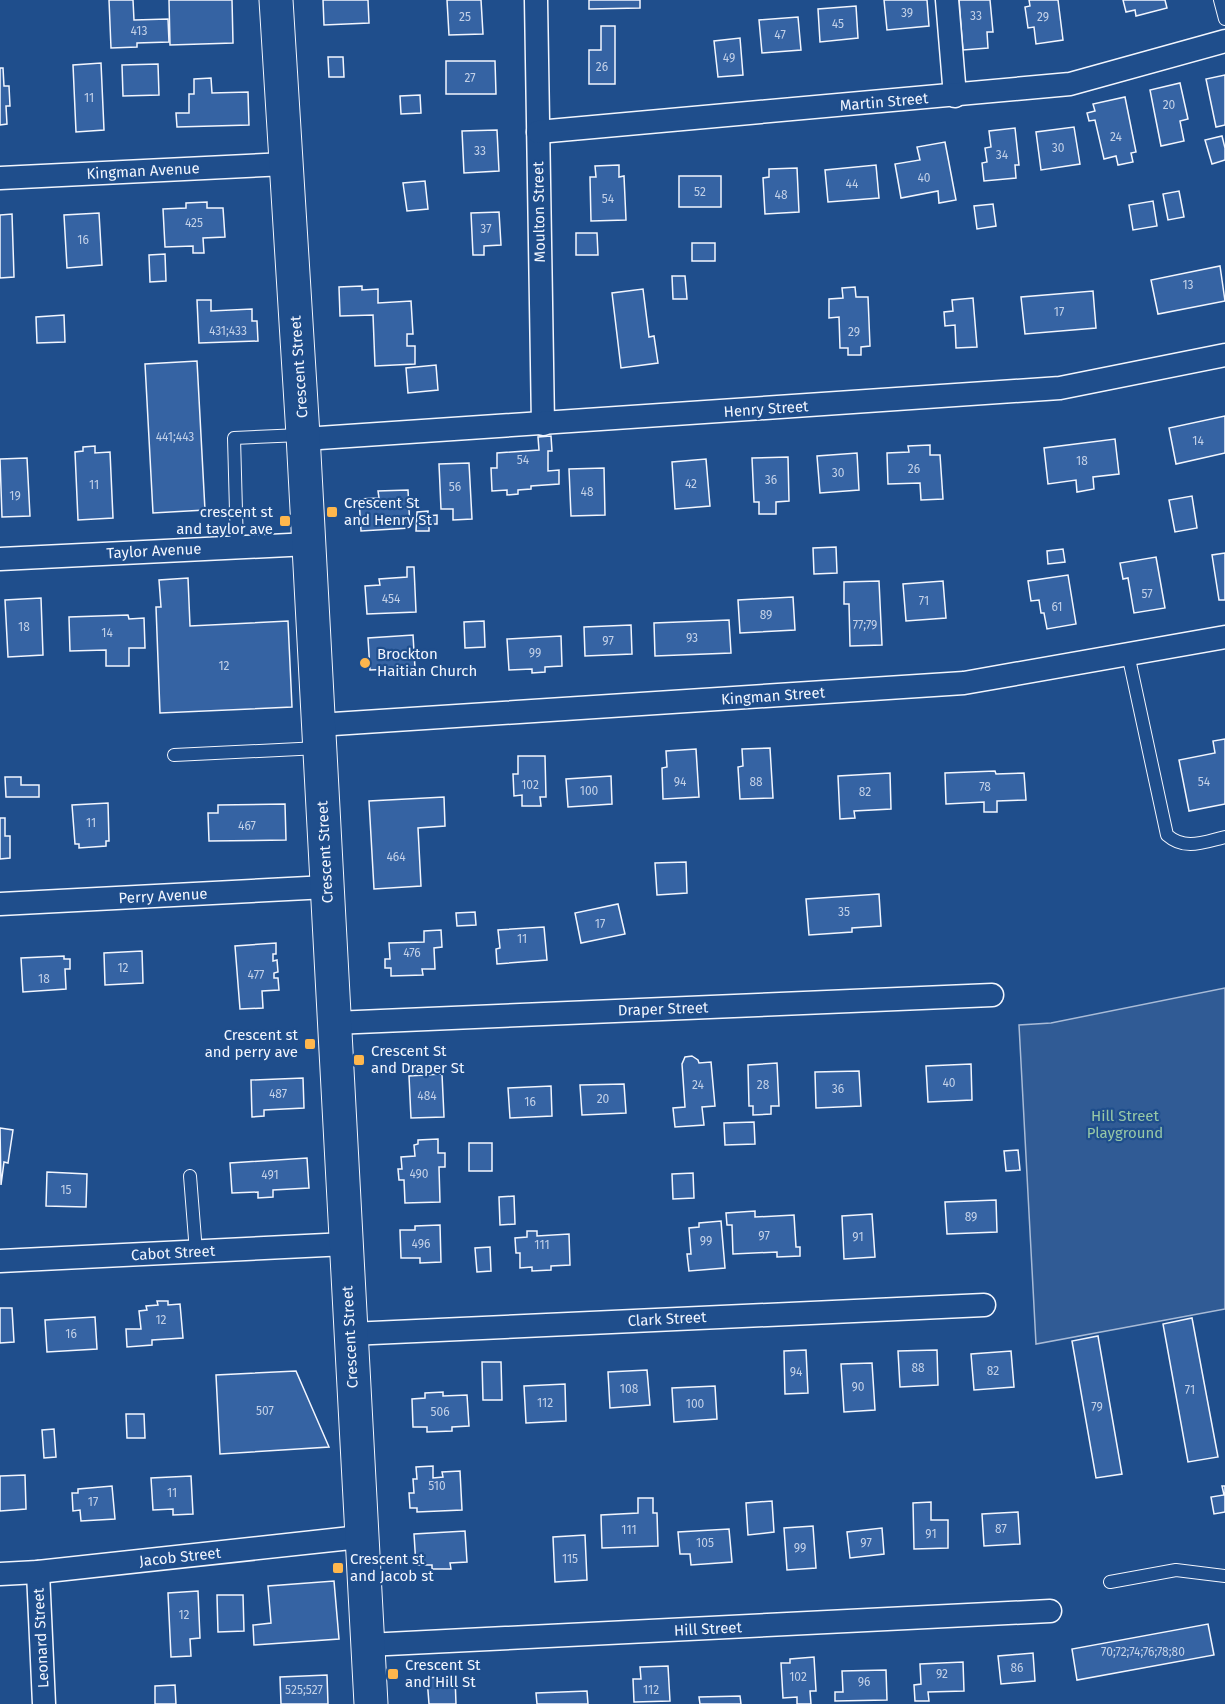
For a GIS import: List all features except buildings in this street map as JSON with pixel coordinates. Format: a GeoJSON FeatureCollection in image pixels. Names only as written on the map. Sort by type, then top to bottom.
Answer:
{"type":"FeatureCollection","features":[{"type":"Feature","properties":{"kind":"main road","name":"Crescent Street"},"geometry":{"type":"LineString","coordinates":[[276,0],[309,544],[370,1704]]}},
{"type":"Feature","properties":{"kind":"street","name":"Moulton Street"},"geometry":{"type":"LineString","coordinates":[[536,0],[543,424]]}},
{"type":"Feature","properties":{"kind":"street"},"geometry":{"type":"LineString","coordinates":[[947,0],[956,96]]}},
{"type":"Feature","properties":{"kind":"street","name":"Martin Street"},"geometry":{"type":"LineString","coordinates":[[538,132],[1070,84],[1225,41]]}},
{"type":"Feature","properties":{"kind":"street","name":"Kingman Avenue"},"geometry":{"type":"LineString","coordinates":[[0,178],[285,164]]}},
{"type":"Feature","properties":{"kind":"street","name":"Henry Street"},"geometry":{"type":"LineString","coordinates":[[303,437],[543,424],[1060,388],[1225,355]]}},
{"type":"Feature","properties":{"kind":"street","name":"Taylor Avenue"},"geometry":{"type":"LineString","coordinates":[[0,559],[309,544]]}},
{"type":"Feature","properties":{"kind":"street","name":"Kingman Street"},"geometry":{"type":"LineString","coordinates":[[319,736],[964,684],[1225,637]]}},
{"type":"Feature","properties":{"kind":"street","name":"Perry Avenue"},"geometry":{"type":"LineString","coordinates":[[0,904],[327,887]]}},
{"type":"Feature","properties":{"kind":"street","name":"Draper Street"},"geometry":{"type":"LineString","coordinates":[[334,1023],[992,994]]}},
{"type":"Feature","properties":{"kind":"street","name":"Cabot Street"},"geometry":{"type":"LineString","coordinates":[[0,1261],[346,1244]]}},
{"type":"Feature","properties":{"kind":"street","name":"Clark Street"},"geometry":{"type":"LineString","coordinates":[[350,1334],[984,1305]]}},
{"type":"Feature","properties":{"kind":"street","name":"Jacob Street"},"geometry":{"type":"LineString","coordinates":[[0,1574],[360,1538]]}},
{"type":"Feature","properties":{"kind":"street","name":"Leonard Street"},"geometry":{"type":"LineString","coordinates":[[38,1572],[44,1704]]}},
{"type":"Feature","properties":{"kind":"street","name":"Hill Street"},"geometry":{"type":"LineString","coordinates":[[367,1645],[1050,1611]]}},
{"type":"Feature","properties":{"kind":"lane"},"geometry":{"type":"LineString","coordinates":[[1220,0],[1225,19]]}},
{"type":"Feature","properties":{"kind":"lane"},"geometry":{"type":"LineString","coordinates":[[237,547],[234,438],[303,437]]}},
{"type":"Feature","properties":{"kind":"lane"},"geometry":{"type":"LineString","coordinates":[[1128,654],[1167,835],[1176,843],[1192,845],[1225,837]]}},
{"type":"Feature","properties":{"kind":"lane"},"geometry":{"type":"LineString","coordinates":[[174,754],[319,736]]}},
{"type":"Feature","properties":{"kind":"lane"},"geometry":{"type":"LineString","coordinates":[[190,1176],[196,1252]]}},
{"type":"Feature","properties":{"kind":"lane"},"geometry":{"type":"LineString","coordinates":[[1110,1582],[1176,1570],[1225,1576]]}},
{"type":"Feature","properties":{"kind":"shaded area","name":"Hill Street Playground"},"geometry":{"type":"Polygon","coordinates":[[[1225,988],[1225,1309],[1036,1344],[1019,1025],[1051,1023],[1225,988]]]}},
{"type":"Feature","properties":{"kind":"place","name":"Crescent St and Henry St"},"geometry":{"type":"Point","coordinates":[332,512]}},
{"type":"Feature","properties":{"kind":"place","name":"crescent st and taylor ave"},"geometry":{"type":"Point","coordinates":[285,521]}},
{"type":"Feature","properties":{"kind":"place","name":"Brockton Haitian Church"},"geometry":{"type":"Point","coordinates":[365,663]}},
{"type":"Feature","properties":{"kind":"place","name":"Crescent st and perry ave"},"geometry":{"type":"Point","coordinates":[310,1044]}},
{"type":"Feature","properties":{"kind":"place","name":"Crescent St and Draper St"},"geometry":{"type":"Point","coordinates":[359,1060]}},
{"type":"Feature","properties":{"kind":"place","name":"Crescent st and Jacob st"},"geometry":{"type":"Point","coordinates":[338,1568]}},
{"type":"Feature","properties":{"kind":"place","name":"Crescent St and Hill St"},"geometry":{"type":"Point","coordinates":[393,1674]}}]}
